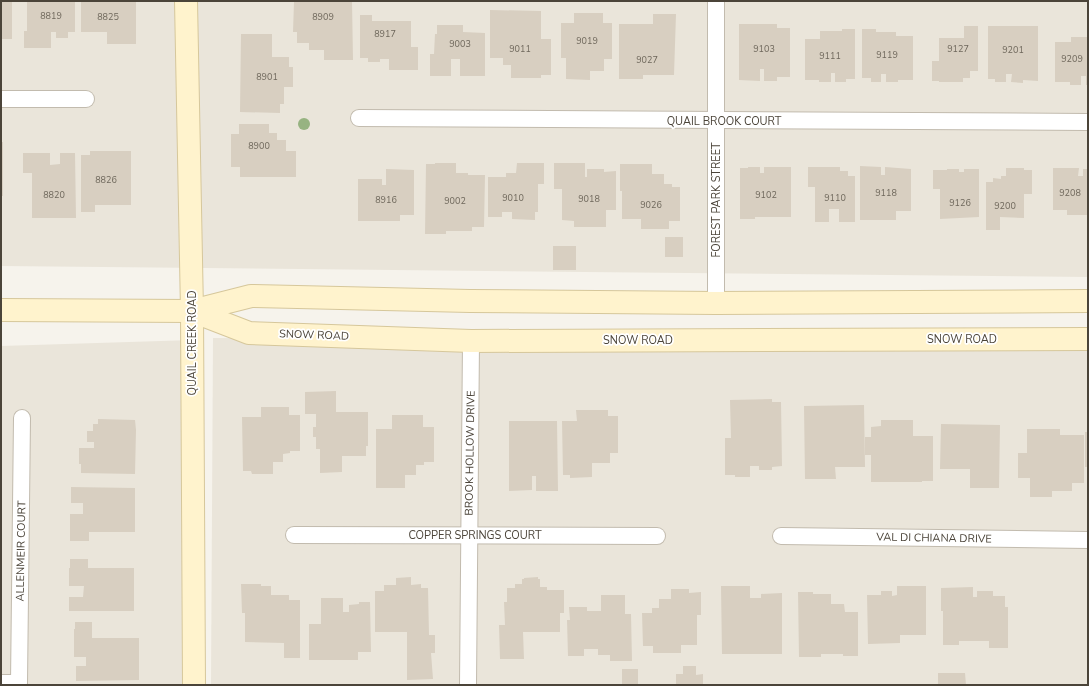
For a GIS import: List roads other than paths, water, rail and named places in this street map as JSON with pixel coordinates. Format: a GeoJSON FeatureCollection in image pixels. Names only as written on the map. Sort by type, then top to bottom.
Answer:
{"type":"FeatureCollection","features":[{"type":"Feature","properties":{"kind":"main road","name":"QUAIL CREEK ROAD"},"geometry":{"type":"LineString","coordinates":[[186,1],[192,311],[194,685]]}},
{"type":"Feature","properties":{"kind":"main road","name":"SNOW ROAD"},"geometry":{"type":"LineString","coordinates":[[1,310],[192,311],[251,296],[470,301],[716,303],[1088,301]]}},
{"type":"Feature","properties":{"kind":"main road","name":"SNOW ROAD"},"geometry":{"type":"LineString","coordinates":[[192,311],[249,333],[471,341],[1088,339]]}},
{"type":"Feature","properties":{"kind":"street","name":"FOREST PARK STREET"},"geometry":{"type":"LineString","coordinates":[[716,1],[716,303]]}},
{"type":"Feature","properties":{"kind":"street"},"geometry":{"type":"LineString","coordinates":[[1,99],[86,99]]}},
{"type":"Feature","properties":{"kind":"street","name":"QUAIL BROOK COURT"},"geometry":{"type":"LineString","coordinates":[[359,118],[1088,122]]}},
{"type":"Feature","properties":{"kind":"street","name":"BROOK HOLLOW DRIVE"},"geometry":{"type":"LineString","coordinates":[[468,685],[471,341]]}},
{"type":"Feature","properties":{"kind":"street","name":"ALLENMEIR COURT"},"geometry":{"type":"LineString","coordinates":[[1,684],[19,683],[22,418]]}},
{"type":"Feature","properties":{"kind":"street","name":"COPPER SPRINGS COURT"},"geometry":{"type":"LineString","coordinates":[[294,535],[657,536]]}},
{"type":"Feature","properties":{"kind":"street","name":"VAL DI CHIANA DRIVE"},"geometry":{"type":"LineString","coordinates":[[781,536],[1088,540]]}}]}
